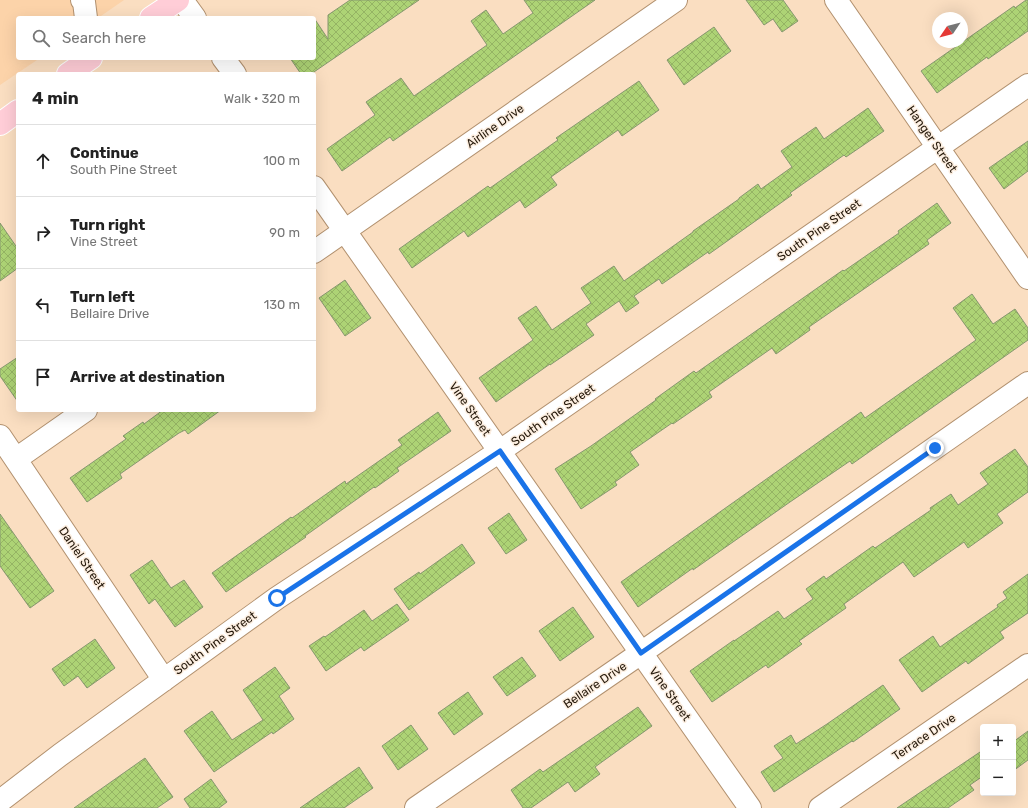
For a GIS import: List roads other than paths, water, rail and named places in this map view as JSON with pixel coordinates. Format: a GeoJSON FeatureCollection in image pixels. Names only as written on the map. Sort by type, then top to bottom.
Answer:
{"type":"FeatureCollection","features":[{"type":"Feature","properties":{"kind":"main road"},"geometry":{"type":"LineString","coordinates":[[154,16],[178,0]]}},
{"type":"Feature","properties":{"kind":"main road"},"geometry":{"type":"LineString","coordinates":[[0,124],[16,112]]}},
{"type":"Feature","properties":{"kind":"street"},"geometry":{"type":"LineString","coordinates":[[82,0],[84,2],[86,16]]}},
{"type":"Feature","properties":{"kind":"street"},"geometry":{"type":"LineString","coordinates":[[182,0],[194,16]]}},
{"type":"Feature","properties":{"kind":"street","name":"Airline Drive"},"geometry":{"type":"LineString","coordinates":[[316,251],[676,0]]}},
{"type":"Feature","properties":{"kind":"street","name":"Hanger Street"},"geometry":{"type":"LineString","coordinates":[[836,0],[1028,278]]}},
{"type":"Feature","properties":{"kind":"street"},"geometry":{"type":"LineString","coordinates":[[224,60],[234,72]]}},
{"type":"Feature","properties":{"kind":"street","name":"South Pine Street"},"geometry":{"type":"LineString","coordinates":[[0,801],[60,755],[277,598],[500,451],[1028,85]]}},
{"type":"Feature","properties":{"kind":"street","name":"Vine Street"},"geometry":{"type":"LineString","coordinates":[[316,190],[750,808]]}},
{"type":"Feature","properties":{"kind":"street","name":"Bellaire Drive"},"geometry":{"type":"LineString","coordinates":[[416,808],[1028,383]]}},
{"type":"Feature","properties":{"kind":"street"},"geometry":{"type":"LineString","coordinates":[[16,459],[83,412]]}},
{"type":"Feature","properties":{"kind":"street","name":"Daniel Street"},"geometry":{"type":"LineString","coordinates":[[0,436],[164,680]]}},
{"type":"Feature","properties":{"kind":"street","name":"Terrace Drive"},"geometry":{"type":"LineString","coordinates":[[820,808],[1028,665]]}}]}
